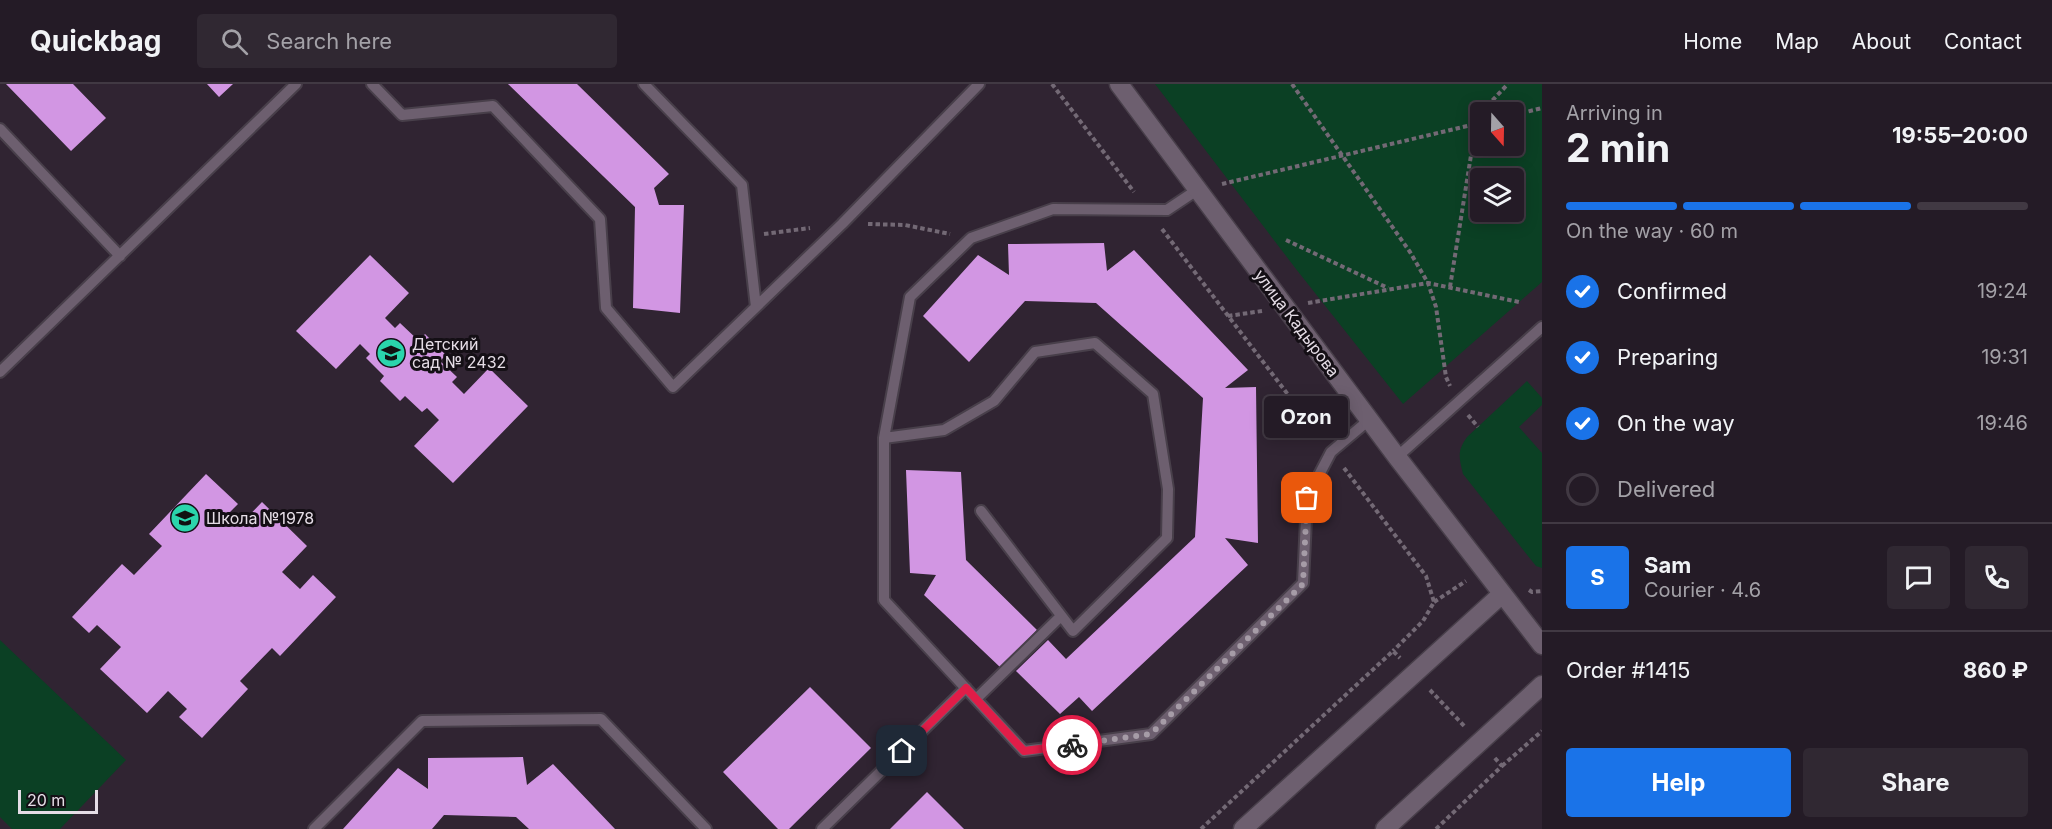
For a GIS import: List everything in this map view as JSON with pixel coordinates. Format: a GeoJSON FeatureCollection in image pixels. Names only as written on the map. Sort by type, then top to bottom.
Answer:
{"type":"FeatureCollection","features":[{"type":"Feature","properties":{"kind":"street","name":"улица Кадырова"},"geometry":{"type":"LineString","coordinates":[[1119,84],[1369,420],[1542,645]]}},
{"type":"Feature","properties":{"kind":"street"},"geometry":{"type":"LineString","coordinates":[[1243,829],[1503,594]]}},
{"type":"Feature","properties":{"kind":"street"},"geometry":{"type":"LineString","coordinates":[[1385,829],[1542,685]]}},
{"type":"Feature","properties":{"kind":"lane"},"geometry":{"type":"LineString","coordinates":[[0,372],[296,84]]}},
{"type":"Feature","properties":{"kind":"lane"},"geometry":{"type":"LineString","coordinates":[[372,84],[402,115],[493,106],[600,219],[606,308],[673,387],[842,224],[979,84]]}},
{"type":"Feature","properties":{"kind":"lane"},"geometry":{"type":"LineString","coordinates":[[644,84],[742,185],[756,307]]}},
{"type":"Feature","properties":{"kind":"lane"},"geometry":{"type":"LineString","coordinates":[[0,129],[120,256]]}},
{"type":"Feature","properties":{"kind":"lane"},"geometry":{"type":"LineString","coordinates":[[1197,190],[1167,210],[1053,209],[971,237],[910,297],[884,438],[884,600],[1024,751],[1151,734],[1303,584],[1307,498],[1331,452],[1369,420]]}},
{"type":"Feature","properties":{"kind":"lane"},"geometry":{"type":"LineString","coordinates":[[1397,457],[1542,327]]}},
{"type":"Feature","properties":{"kind":"lane"},"geometry":{"type":"LineString","coordinates":[[884,438],[944,430],[994,401],[1035,352],[1095,343],[1153,394],[1168,489],[1167,538],[1073,631],[981,511]]}},
{"type":"Feature","properties":{"kind":"lane"},"geometry":{"type":"LineString","coordinates":[[976,699],[1061,616]]}},
{"type":"Feature","properties":{"kind":"lane"},"geometry":{"type":"LineString","coordinates":[[822,829],[966,688]]}},
{"type":"Feature","properties":{"kind":"lane"},"geometry":{"type":"LineString","coordinates":[[314,829],[422,721],[601,720],[706,829]]}},
{"type":"Feature","properties":{"kind":"path"},"geometry":{"type":"LineString","coordinates":[[1052,84],[1426,576],[1434,602],[1423,621],[1393,651]]}},
{"type":"Feature","properties":{"kind":"path"},"geometry":{"type":"LineString","coordinates":[[1292,84],[1410,252],[1428,283],[1436,307],[1446,377],[1457,402],[1478,427]]}},
{"type":"Feature","properties":{"kind":"path"},"geometry":{"type":"LineString","coordinates":[[1491,102],[1508,84]]}},
{"type":"Feature","properties":{"kind":"path"},"geometry":{"type":"LineString","coordinates":[[1524,112],[1542,108]]}},
{"type":"Feature","properties":{"kind":"path"},"geometry":{"type":"LineString","coordinates":[[1197,190],[1470,125]]}},
{"type":"Feature","properties":{"kind":"path"},"geometry":{"type":"LineString","coordinates":[[1450,287],[1472,156]]}},
{"type":"Feature","properties":{"kind":"path"},"geometry":{"type":"LineString","coordinates":[[1286,240],[1390,289]]}},
{"type":"Feature","properties":{"kind":"path"},"geometry":{"type":"LineString","coordinates":[[1228,316],[1428,283],[1519,302]]}},
{"type":"Feature","properties":{"kind":"path"},"geometry":{"type":"LineString","coordinates":[[1502,766],[1542,731]]}},
{"type":"Feature","properties":{"kind":"green space"},"geometry":{"type":"Polygon","coordinates":[[[1155,84],[1542,84],[1542,282],[1403,404],[1296,269],[1155,84]]]}},
{"type":"Feature","properties":{"kind":"green space"},"geometry":{"type":"Polygon","coordinates":[[[1527,381],[1542,398],[1542,405],[1519,427],[1542,453],[1542,568],[1536,566],[1463,474],[1460,459],[1460,450],[1467,437],[1527,381]]]}},
{"type":"Feature","properties":{"kind":"green space"},"geometry":{"type":"Polygon","coordinates":[[[0,640],[126,760],[60,829],[12,829],[0,817],[0,640]]]}},
{"type":"Feature","properties":{"kind":"building"},"geometry":{"type":"Polygon","coordinates":[[[6,84],[73,84],[106,118],[71,151],[6,84]]]}},
{"type":"Feature","properties":{"kind":"building"},"geometry":{"type":"Polygon","coordinates":[[[207,84],[233,84],[219,97],[207,84]]]}},
{"type":"Feature","properties":{"kind":"building"},"geometry":{"type":"Polygon","coordinates":[[[508,84],[577,84],[669,174],[654,188],[659,205],[684,205],[680,313],[633,308],[635,207],[508,84]]]}},
{"type":"Feature","properties":{"kind":"building"},"geometry":{"type":"Polygon","coordinates":[[[1104,243],[1107,271],[1134,250],[1248,370],[1225,388],[1256,387],[1258,543],[1225,538],[1248,565],[1092,711],[1079,697],[1060,714],[1016,671],[1048,640],[1066,659],[1195,537],[1203,398],[1096,303],[1025,301],[969,362],[923,316],[978,255],[1009,275],[1008,244],[1104,243]]]}},
{"type":"Feature","properties":{"kind":"building"},"geometry":{"type":"Polygon","coordinates":[[[370,255],[409,293],[385,318],[395,328],[400,323],[419,341],[425,334],[446,355],[440,361],[457,377],[452,382],[464,394],[489,368],[528,406],[453,483],[414,446],[439,420],[427,408],[422,412],[405,396],[400,401],[380,381],[384,376],[366,358],[370,354],[360,344],[336,369],[296,331],[370,255]]]}},
{"type":"Feature","properties":{"kind":"building"},"geometry":{"type":"Polygon","coordinates":[[[906,470],[961,472],[966,560],[1037,630],[1001,668],[924,595],[936,575],[910,573],[906,470]]]}},
{"type":"Feature","properties":{"kind":"building"},"geometry":{"type":"Polygon","coordinates":[[[206,474],[238,504],[228,514],[240,525],[262,502],[307,546],[282,572],[300,589],[313,575],[336,597],[280,656],[272,648],[240,681],[248,689],[202,738],[179,717],[187,709],[168,691],[147,713],[100,669],[121,647],[97,625],[89,633],[72,617],[122,564],[134,575],[162,546],[149,534],[206,474]]]}},
{"type":"Feature","properties":{"kind":"building"},"geometry":{"type":"Polygon","coordinates":[[[810,687],[871,748],[789,829],[778,829],[723,772],[810,687]]]}},
{"type":"Feature","properties":{"kind":"building"},"geometry":{"type":"Polygon","coordinates":[[[523,757],[527,785],[553,764],[615,829],[529,829],[516,817],[444,815],[432,829],[343,829],[398,768],[428,789],[428,758],[523,757]]]}},
{"type":"Feature","properties":{"kind":"building"},"geometry":{"type":"Polygon","coordinates":[[[927,792],[964,829],[890,829],[927,792]]]}},
{"type":"Feature","properties":{"kind":"way so far"},"geometry":{"type":"LineString","coordinates":[[1072,745],[1151,734],[1303,584],[1307,498]]}},
{"type":"Feature","properties":{"kind":"place","name":"Детский сад № 2432"},"geometry":{"type":"Point","coordinates":[391,353]}},
{"type":"Feature","properties":{"kind":"place","name":"Ozon"},"geometry":{"type":"Point","coordinates":[1307,498]}},
{"type":"Feature","properties":{"kind":"place","name":"Школа №1978"},"geometry":{"type":"Point","coordinates":[185,518]}},
{"type":"Feature","properties":{"kind":"route"},"geometry":{"type":"LineString","coordinates":[[902,751],[966,688],[1024,751],[1072,745]]}}]}
